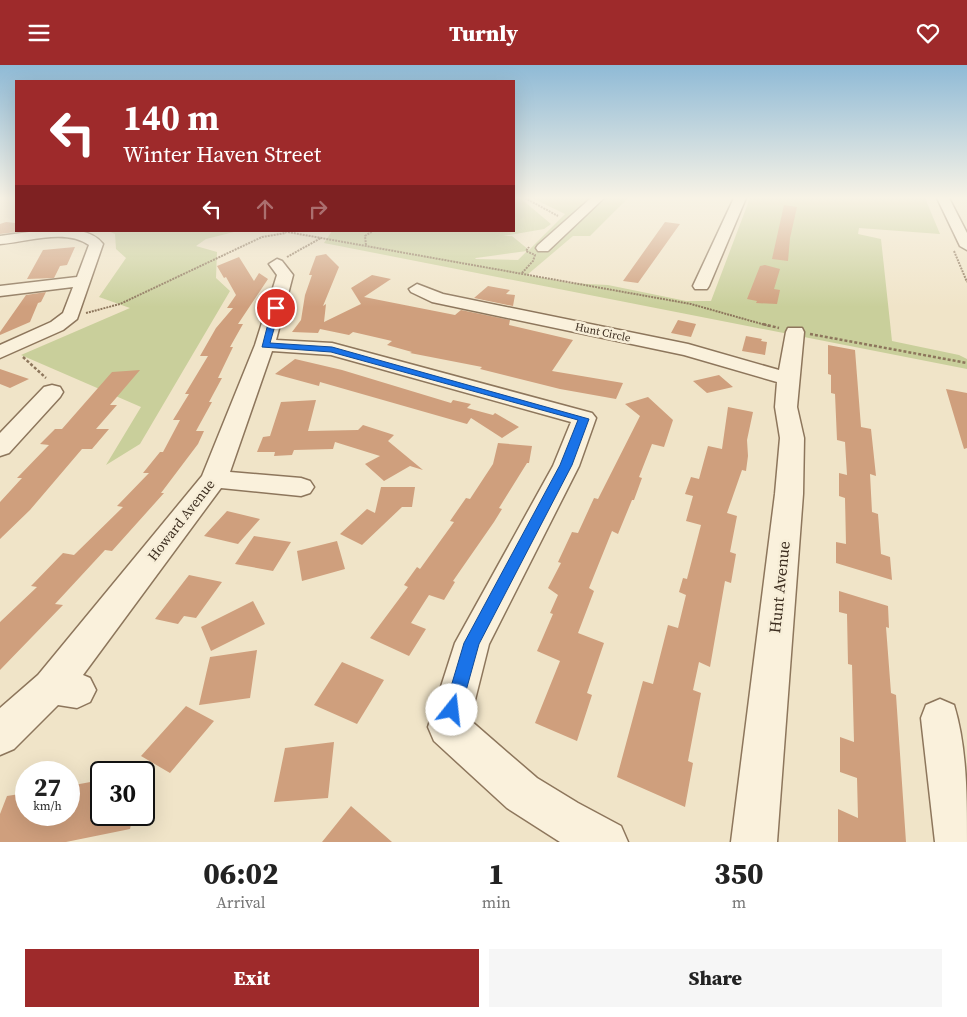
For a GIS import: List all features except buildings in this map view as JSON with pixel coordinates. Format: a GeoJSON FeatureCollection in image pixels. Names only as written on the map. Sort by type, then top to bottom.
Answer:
{"type":"FeatureCollection","features":[{"type":"Feature","properties":{"kind":"street"},"geometry":{"type":"LineString","coordinates":[[0,239],[62,234]]}},
{"type":"Feature","properties":{"kind":"street"},"geometry":{"type":"LineString","coordinates":[[6,349],[57,326],[71,315],[96,244],[92,239],[66,234]]}},
{"type":"Feature","properties":{"kind":"street"},"geometry":{"type":"LineString","coordinates":[[543,248],[558,234]]}},
{"type":"Feature","properties":{"kind":"street"},"geometry":{"type":"LineString","coordinates":[[700,286],[724,234]]}},
{"type":"Feature","properties":{"kind":"street"},"geometry":{"type":"LineString","coordinates":[[961,234],[967,246]]}},
{"type":"Feature","properties":{"kind":"street","name":"Howard Avenue"},"geometry":{"type":"LineString","coordinates":[[0,735],[64,689],[214,479],[265,345],[284,275],[277,264]]}},
{"type":"Feature","properties":{"kind":"street"},"geometry":{"type":"LineString","coordinates":[[0,291],[82,281]]}},
{"type":"Feature","properties":{"kind":"street","name":"Hunt Circle"},"geometry":{"type":"LineString","coordinates":[[417,289],[438,298],[688,350],[788,379]]}},
{"type":"Feature","properties":{"kind":"street","name":"Hunt Avenue"},"geometry":{"type":"LineString","coordinates":[[754,842],[789,494],[792,438],[786,407],[795,332]]}},
{"type":"Feature","properties":{"kind":"street"},"geometry":{"type":"LineString","coordinates":[[265,345],[332,349],[584,419],[566,465],[472,643],[448,727],[522,793],[562,819],[605,842]]}},
{"type":"Feature","properties":{"kind":"street"},"geometry":{"type":"LineString","coordinates":[[0,448],[52,393]]}},
{"type":"Feature","properties":{"kind":"street"},"geometry":{"type":"LineString","coordinates":[[214,479],[301,487]]}},
{"type":"Feature","properties":{"kind":"street"},"geometry":{"type":"LineString","coordinates":[[940,718],[958,842]]}},
{"type":"Feature","properties":{"kind":"path"},"geometry":{"type":"LineString","coordinates":[[101,310],[120,304],[262,237],[276,234]]}},
{"type":"Feature","properties":{"kind":"path"},"geometry":{"type":"LineString","coordinates":[[300,234],[691,304],[739,319],[795,332],[967,363]]}},
{"type":"Feature","properties":{"kind":"path"},"geometry":{"type":"LineString","coordinates":[[366,245],[365,236],[368,234]]}},
{"type":"Feature","properties":{"kind":"path"},"geometry":{"type":"LineString","coordinates":[[277,264],[321,238]]}},
{"type":"Feature","properties":{"kind":"path"},"geometry":{"type":"LineString","coordinates":[[6,349],[45,377],[52,393]]}},
{"type":"Feature","properties":{"kind":"green space"},"geometry":{"type":"Polygon","coordinates":[[[115,234],[225,234],[206,239],[196,246],[217,252],[216,278],[230,291],[140,444],[106,465],[141,407],[21,355],[130,308],[99,297],[126,258],[116,249],[115,234]]]}},
{"type":"Feature","properties":{"kind":"green space"},"geometry":{"type":"Polygon","coordinates":[[[330,234],[513,234],[503,236],[512,236],[529,250],[545,234],[592,234],[590,236],[573,236],[527,275],[569,283],[608,285],[686,301],[711,301],[736,234],[859,234],[881,239],[892,341],[959,355],[967,359],[967,369],[324,243],[330,234]],[[527,251],[476,258],[518,260],[527,251]]]}},
{"type":"Feature","properties":{"kind":"route"},"geometry":{"type":"LineString","coordinates":[[276,308],[265,345],[332,349],[446,379],[584,419],[566,465],[472,643],[452,710]]}}]}
